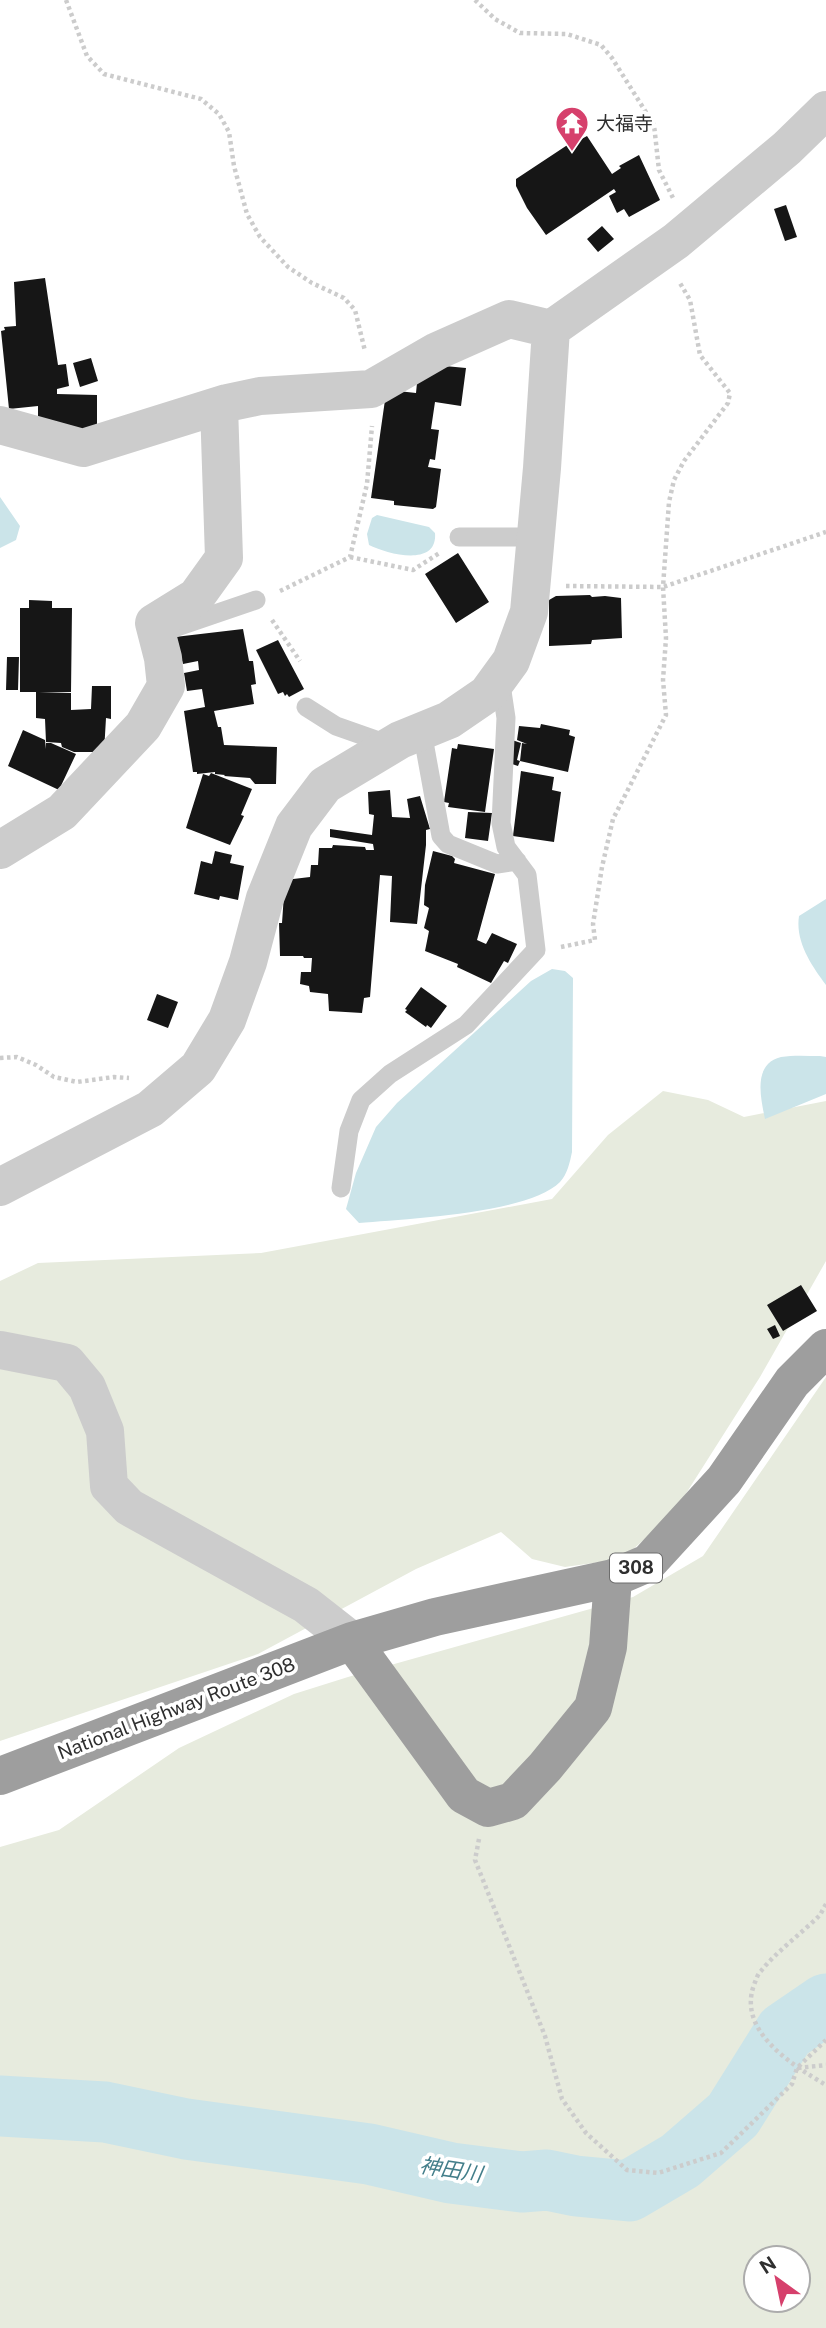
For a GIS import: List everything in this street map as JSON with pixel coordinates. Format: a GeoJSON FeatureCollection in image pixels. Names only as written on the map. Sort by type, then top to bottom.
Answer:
{"type":"FeatureCollection","features":[{"type":"Feature","properties":{"kind":"highway","name":"National Highway Route 308"},"geometry":{"type":"LineString","coordinates":[[0,1776],[352,1640],[435,1617],[613,1578],[648,1563],[724,1480],[792,1382],[826,1348]]}},
{"type":"Feature","properties":{"kind":"highway","name":"308"},"geometry":{"type":"LineString","coordinates":[[501,1804],[513,1801],[593,1708],[608,1647],[613,1578]]}},
{"type":"Feature","properties":{"kind":"highway"},"geometry":{"type":"LineString","coordinates":[[352,1640],[464,1795],[488,1808],[501,1804]]}},
{"type":"Feature","properties":{"kind":"street"},"geometry":{"type":"LineString","coordinates":[[0,425],[83,448],[260,396],[371,389],[437,351],[509,319],[551,329],[683,235],[787,148],[826,110]]}},
{"type":"Feature","properties":{"kind":"street"},"geometry":{"type":"LineString","coordinates":[[0,1187],[150,1109],[198,1068],[228,1020],[248,962],[265,898],[293,826],[325,785],[407,738],[449,720],[478,701],[487,694],[512,661],[529,612],[551,329]]}},
{"type":"Feature","properties":{"kind":"street"},"geometry":{"type":"LineString","coordinates":[[0,850],[62,812],[143,726],[166,686],[155,623],[196,597],[224,558],[219,406]]}},
{"type":"Feature","properties":{"kind":"street"},"geometry":{"type":"LineString","coordinates":[[0,1350],[67,1363],[87,1387],[105,1432],[109,1486],[129,1507],[306,1605],[352,1640]]}},
{"type":"Feature","properties":{"kind":"lane"},"geometry":{"type":"LineString","coordinates":[[459,537],[536,537]]}},
{"type":"Feature","properties":{"kind":"lane"},"geometry":{"type":"LineString","coordinates":[[158,634],[256,600]]}},
{"type":"Feature","properties":{"kind":"lane"},"geometry":{"type":"LineString","coordinates":[[341,1188],[349,1131],[361,1100],[390,1074],[466,1025],[536,950],[527,874],[506,847],[501,823],[506,718],[500,677]]}},
{"type":"Feature","properties":{"kind":"lane"},"geometry":{"type":"LineString","coordinates":[[306,707],[336,726],[407,738],[429,764],[431,790],[441,836],[448,844],[497,864],[517,861]]}},
{"type":"Feature","properties":{"kind":"path"},"geometry":{"type":"LineString","coordinates":[[66,0],[87,56],[104,74],[201,99],[219,114],[229,132],[234,166],[247,214],[260,237],[288,267],[312,283],[344,298],[355,310],[365,345],[374,413],[367,484],[350,557]]}},
{"type":"Feature","properties":{"kind":"path"},"geometry":{"type":"LineString","coordinates":[[475,0],[495,19],[520,33],[567,34],[601,45],[612,58],[654,125],[659,170],[683,235],[675,275],[690,300],[700,355],[730,393],[728,403],[684,461],[674,480],[669,502],[663,587],[666,638],[663,680],[666,715],[613,819],[593,924],[595,940],[536,950]]}},
{"type":"Feature","properties":{"kind":"path"},"geometry":{"type":"LineString","coordinates":[[532,586],[663,587],[826,532]]}},
{"type":"Feature","properties":{"kind":"path"},"geometry":{"type":"LineString","coordinates":[[300,661],[256,600],[297,585],[350,557],[413,570],[448,548],[459,537]]}},
{"type":"Feature","properties":{"kind":"path"},"geometry":{"type":"LineString","coordinates":[[0,1058],[17,1057],[54,1077],[77,1082],[114,1077],[182,1082]]}},
{"type":"Feature","properties":{"kind":"path"},"geometry":{"type":"LineString","coordinates":[[501,1804],[503,1826],[480,1839],[475,1860],[545,2036],[562,2099],[586,2133],[626,2170],[658,2173],[721,2153],[792,2084],[797,2068],[826,2040]]}},
{"type":"Feature","properties":{"kind":"path"},"geometry":{"type":"LineString","coordinates":[[826,1905],[820,1916],[759,1972],[750,1996],[753,2021],[758,2028],[797,2068],[826,2085]]}},
{"type":"Feature","properties":{"kind":"path"},"geometry":{"type":"LineString","coordinates":[[797,2068],[826,2064]]}},
{"type":"Feature","properties":{"kind":"shaded area"},"geometry":{"type":"Polygon","coordinates":[[[663,1091],[708,1100],[744,1117],[826,1101],[826,1261],[760,1377],[673,1514],[622,1559],[565,1567],[532,1559],[501,1532],[416,1569],[258,1654],[0,1741],[0,1281],[38,1263],[261,1253],[552,1199],[608,1135],[663,1091]]]}},
{"type":"Feature","properties":{"kind":"shaded area"},"geometry":{"type":"Polygon","coordinates":[[[826,1377],[826,2328],[0,2328],[0,1847],[59,1830],[179,1748],[294,1694],[633,1597],[703,1556],[826,1377]]]}},
{"type":"Feature","properties":{"kind":"water"},"geometry":{"type":"Polygon","coordinates":[[[0,497],[20,526],[16,540],[0,548],[0,497]]]}},
{"type":"Feature","properties":{"kind":"water"},"geometry":{"type":"Polygon","coordinates":[[[377,515],[429,527],[435,533],[434,544],[420,555],[410,556],[369,545],[367,534],[372,518],[377,515]]]}},
{"type":"Feature","properties":{"kind":"water"},"geometry":{"type":"Polygon","coordinates":[[[826,899],[826,985],[806,953],[798,926],[799,916],[826,899]]]}},
{"type":"Feature","properties":{"kind":"water"},"geometry":{"type":"Polygon","coordinates":[[[552,969],[565,971],[573,978],[572,1152],[568,1168],[560,1182],[544,1193],[494,1208],[434,1217],[359,1223],[346,1209],[356,1173],[376,1127],[397,1103],[531,981],[552,969]]]}},
{"type":"Feature","properties":{"kind":"water"},"geometry":{"type":"Polygon","coordinates":[[[781,1057],[826,1057],[826,1094],[765,1119],[761,1083],[766,1067],[781,1057]]]}},
{"type":"Feature","properties":{"kind":"building"},"geometry":{"type":"Polygon","coordinates":[[[587,136],[612,174],[621,168],[619,166],[639,155],[660,200],[629,217],[624,209],[617,213],[609,196],[616,192],[614,189],[546,235],[527,208],[516,186],[516,179],[575,140],[576,142],[587,136]]]}},
{"type":"Feature","properties":{"kind":"building"},"geometry":{"type":"Polygon","coordinates":[[[786,205],[797,237],[785,241],[774,209],[786,205]]]}},
{"type":"Feature","properties":{"kind":"building"},"geometry":{"type":"Polygon","coordinates":[[[602,226],[614,239],[598,252],[587,239],[602,226]]]}},
{"type":"Feature","properties":{"kind":"building"},"geometry":{"type":"Polygon","coordinates":[[[45,278],[58,365],[66,364],[69,386],[57,389],[57,394],[97,395],[97,431],[38,424],[38,406],[9,409],[1,331],[5,330],[4,327],[16,326],[14,282],[45,278]]]}},
{"type":"Feature","properties":{"kind":"building"},"geometry":{"type":"Polygon","coordinates":[[[91,358],[98,381],[80,387],[73,363],[91,358]]]}},
{"type":"Feature","properties":{"kind":"building"},"geometry":{"type":"Polygon","coordinates":[[[434,365],[466,368],[461,406],[435,402],[431,429],[439,430],[435,460],[430,459],[428,467],[441,469],[436,507],[433,509],[394,505],[394,501],[371,498],[386,393],[389,390],[416,393],[418,373],[434,365]]]}},
{"type":"Feature","properties":{"kind":"building"},"geometry":{"type":"Polygon","coordinates":[[[458,553],[489,602],[456,623],[425,574],[458,553]]]}},
{"type":"Feature","properties":{"kind":"building"},"geometry":{"type":"Polygon","coordinates":[[[556,596],[621,598],[622,638],[592,640],[591,644],[549,646],[549,600],[556,596]]]}},
{"type":"Feature","properties":{"kind":"building"},"geometry":{"type":"Polygon","coordinates":[[[29,600],[52,601],[52,608],[72,608],[71,692],[39,693],[71,693],[71,710],[91,709],[92,686],[111,686],[111,719],[106,718],[104,752],[74,752],[62,747],[61,743],[46,742],[45,719],[36,718],[36,692],[20,692],[20,608],[29,608],[29,600]]]}},
{"type":"Feature","properties":{"kind":"building"},"geometry":{"type":"Polygon","coordinates":[[[243,629],[249,661],[253,661],[256,684],[251,685],[254,704],[214,711],[218,727],[221,727],[224,745],[277,747],[276,784],[255,784],[250,778],[224,776],[215,772],[193,772],[184,711],[205,707],[202,689],[187,691],[184,673],[199,670],[198,661],[183,664],[175,637],[243,629]]]}},
{"type":"Feature","properties":{"kind":"building"},"geometry":{"type":"Polygon","coordinates":[[[278,640],[304,689],[289,697],[283,692],[278,694],[256,650],[278,640]]]}},
{"type":"Feature","properties":{"kind":"building"},"geometry":{"type":"Polygon","coordinates":[[[7,657],[19,657],[18,690],[6,690],[7,657]]]}},
{"type":"Feature","properties":{"kind":"building"},"geometry":{"type":"Polygon","coordinates":[[[541,724],[570,730],[569,735],[575,737],[568,772],[520,761],[522,743],[527,744],[517,740],[519,726],[540,728],[541,724]]]}},
{"type":"Feature","properties":{"kind":"building"},"geometry":{"type":"Polygon","coordinates":[[[23,730],[45,740],[46,749],[46,743],[51,743],[76,754],[59,790],[8,766],[23,730]]]}},
{"type":"Feature","properties":{"kind":"building"},"geometry":{"type":"Polygon","coordinates":[[[512,740],[521,743],[518,766],[509,763],[512,740]]]}},
{"type":"Feature","properties":{"kind":"building"},"geometry":{"type":"Polygon","coordinates":[[[458,744],[494,749],[485,812],[448,807],[449,803],[444,802],[452,748],[457,749],[458,744]]]}},
{"type":"Feature","properties":{"kind":"building"},"geometry":{"type":"Polygon","coordinates":[[[521,771],[554,777],[552,790],[561,792],[554,842],[513,836],[521,771]]]}},
{"type":"Feature","properties":{"kind":"building"},"geometry":{"type":"Polygon","coordinates":[[[211,773],[252,789],[241,815],[244,816],[230,845],[186,828],[203,774],[209,776],[211,773]]]}},
{"type":"Feature","properties":{"kind":"building"},"geometry":{"type":"Polygon","coordinates":[[[390,790],[392,817],[410,818],[407,799],[420,796],[430,829],[426,830],[417,924],[390,922],[392,876],[380,875],[370,997],[364,998],[362,1013],[329,1011],[328,994],[310,992],[309,986],[300,984],[301,972],[311,972],[312,958],[280,956],[279,923],[282,923],[285,880],[310,877],[311,865],[318,865],[319,848],[332,848],[333,845],[374,850],[373,844],[330,837],[330,829],[372,835],[374,815],[369,814],[368,792],[390,790]]]}},
{"type":"Feature","properties":{"kind":"building"},"geometry":{"type":"Polygon","coordinates":[[[468,812],[492,813],[488,841],[465,838],[468,812]]]}},
{"type":"Feature","properties":{"kind":"building"},"geometry":{"type":"Polygon","coordinates":[[[215,851],[232,855],[230,863],[244,866],[238,900],[220,896],[219,900],[194,894],[201,861],[212,864],[215,851]]]}},
{"type":"Feature","properties":{"kind":"building"},"geometry":{"type":"Polygon","coordinates":[[[433,851],[452,856],[454,863],[495,874],[477,940],[486,944],[492,933],[517,944],[508,963],[504,961],[491,983],[457,967],[458,964],[425,951],[429,931],[424,928],[429,908],[424,905],[425,885],[433,851]]]}},
{"type":"Feature","properties":{"kind":"building"},"geometry":{"type":"Polygon","coordinates":[[[421,987],[447,1006],[431,1028],[405,1012],[421,987]]]}},
{"type":"Feature","properties":{"kind":"building"},"geometry":{"type":"Polygon","coordinates":[[[157,994],[178,1002],[168,1028],[147,1020],[157,994]]]}},
{"type":"Feature","properties":{"kind":"building"},"geometry":{"type":"Polygon","coordinates":[[[801,1285],[817,1311],[783,1331],[767,1305],[801,1285]]]}},
{"type":"Feature","properties":{"kind":"building"},"geometry":{"type":"Polygon","coordinates":[[[775,1325],[780,1336],[773,1339],[767,1329],[775,1325]]]}},
{"type":"Feature","properties":{"kind":"waterway","name":"神田川"},"geometry":{"type":"LineString","coordinates":[[0,2106],[105,2112],[186,2129],[369,2154],[451,2173],[522,2182],[547,2180],[629,2191],[680,2161],[733,2115],[785,2032],[826,2004]]}},
{"type":"Feature","properties":{"kind":"place","name":"大福寺"},"geometry":{"type":"Point","coordinates":[572,153]}}]}
